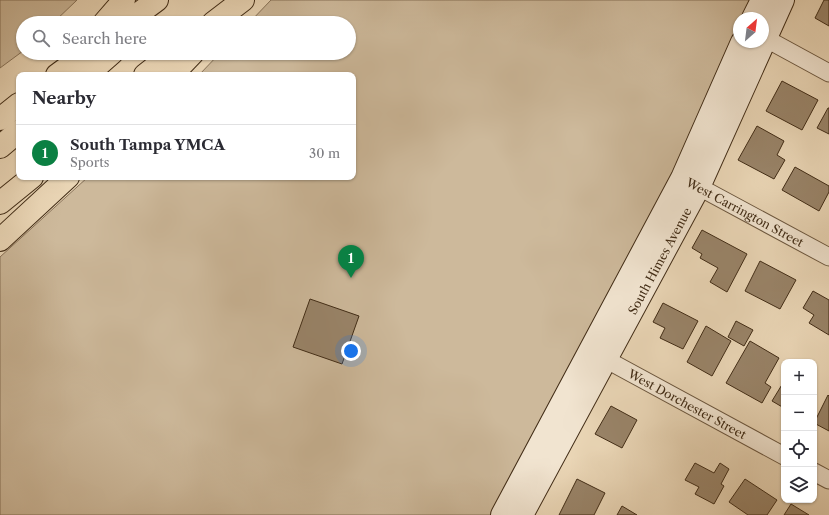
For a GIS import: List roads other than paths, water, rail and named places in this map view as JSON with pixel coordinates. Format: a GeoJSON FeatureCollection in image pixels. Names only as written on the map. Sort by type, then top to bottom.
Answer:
{"type":"FeatureCollection","features":[{"type":"Feature","properties":{"kind":"highway"},"geometry":{"type":"LineString","coordinates":[[110,16],[124,0]]}},
{"type":"Feature","properties":{"kind":"highway"},"geometry":{"type":"LineString","coordinates":[[135,16],[157,0]]}},
{"type":"Feature","properties":{"kind":"highway"},"geometry":{"type":"LineString","coordinates":[[155,16],[172,0]]}},
{"type":"Feature","properties":{"kind":"highway"},"geometry":{"type":"LineString","coordinates":[[222,16],[244,0]]}},
{"type":"Feature","properties":{"kind":"highway"},"geometry":{"type":"LineString","coordinates":[[225,16],[244,0]]}},
{"type":"Feature","properties":{"kind":"highway"},"geometry":{"type":"LineString","coordinates":[[229,16],[244,0]]}},
{"type":"Feature","properties":{"kind":"highway"},"geometry":{"type":"LineString","coordinates":[[55,72],[68,60]]}},
{"type":"Feature","properties":{"kind":"highway"},"geometry":{"type":"LineString","coordinates":[[61,72],[77,60]]}},
{"type":"Feature","properties":{"kind":"highway"},"geometry":{"type":"LineString","coordinates":[[90,72],[104,60]]}},
{"type":"Feature","properties":{"kind":"highway"},"geometry":{"type":"LineString","coordinates":[[149,72],[164,60]]}},
{"type":"Feature","properties":{"kind":"highway"},"geometry":{"type":"LineString","coordinates":[[160,72],[174,60]]}},
{"type":"Feature","properties":{"kind":"highway"},"geometry":{"type":"LineString","coordinates":[[175,72],[186,60]]}},
{"type":"Feature","properties":{"kind":"highway"},"geometry":{"type":"LineString","coordinates":[[0,147],[16,134]]}},
{"type":"Feature","properties":{"kind":"highway"},"geometry":{"type":"LineString","coordinates":[[0,186],[16,174]]}},
{"type":"Feature","properties":{"kind":"highway"},"geometry":{"type":"LineString","coordinates":[[0,203],[28,180]]}},
{"type":"Feature","properties":{"kind":"highway"},"geometry":{"type":"LineString","coordinates":[[0,240],[65,180]]}},
{"type":"Feature","properties":{"kind":"street"},"geometry":{"type":"LineString","coordinates":[[756,12],[762,0]]}},
{"type":"Feature","properties":{"kind":"street","name":"South Himes Avenue"},"geometry":{"type":"LineString","coordinates":[[769,28],[783,0]]}},
{"type":"Feature","properties":{"kind":"street"},"geometry":{"type":"LineString","coordinates":[[769,41],[829,73]]}},
{"type":"Feature","properties":{"kind":"street","name":"South Himes Avenue"},"geometry":{"type":"LineString","coordinates":[[691,182],[740,48]]}},
{"type":"Feature","properties":{"kind":"street","name":"South Himes Avenue"},"geometry":{"type":"LineString","coordinates":[[522,515],[599,355],[691,182],[759,48]]}},
{"type":"Feature","properties":{"kind":"street","name":"West Carrington Street"},"geometry":{"type":"LineString","coordinates":[[691,182],[829,257]]}},
{"type":"Feature","properties":{"kind":"street","name":"South Himes Avenue"},"geometry":{"type":"LineString","coordinates":[[502,515],[599,355]]}},
{"type":"Feature","properties":{"kind":"street","name":"West Dorchester Street"},"geometry":{"type":"LineString","coordinates":[[599,355],[781,454]]}},
{"type":"Feature","properties":{"kind":"street"},"geometry":{"type":"LineString","coordinates":[[817,474],[829,480]]}},
{"type":"Feature","properties":{"kind":"place","name":"South Tampa YMCA"},"geometry":{"type":"Point","coordinates":[351,278]}}]}
